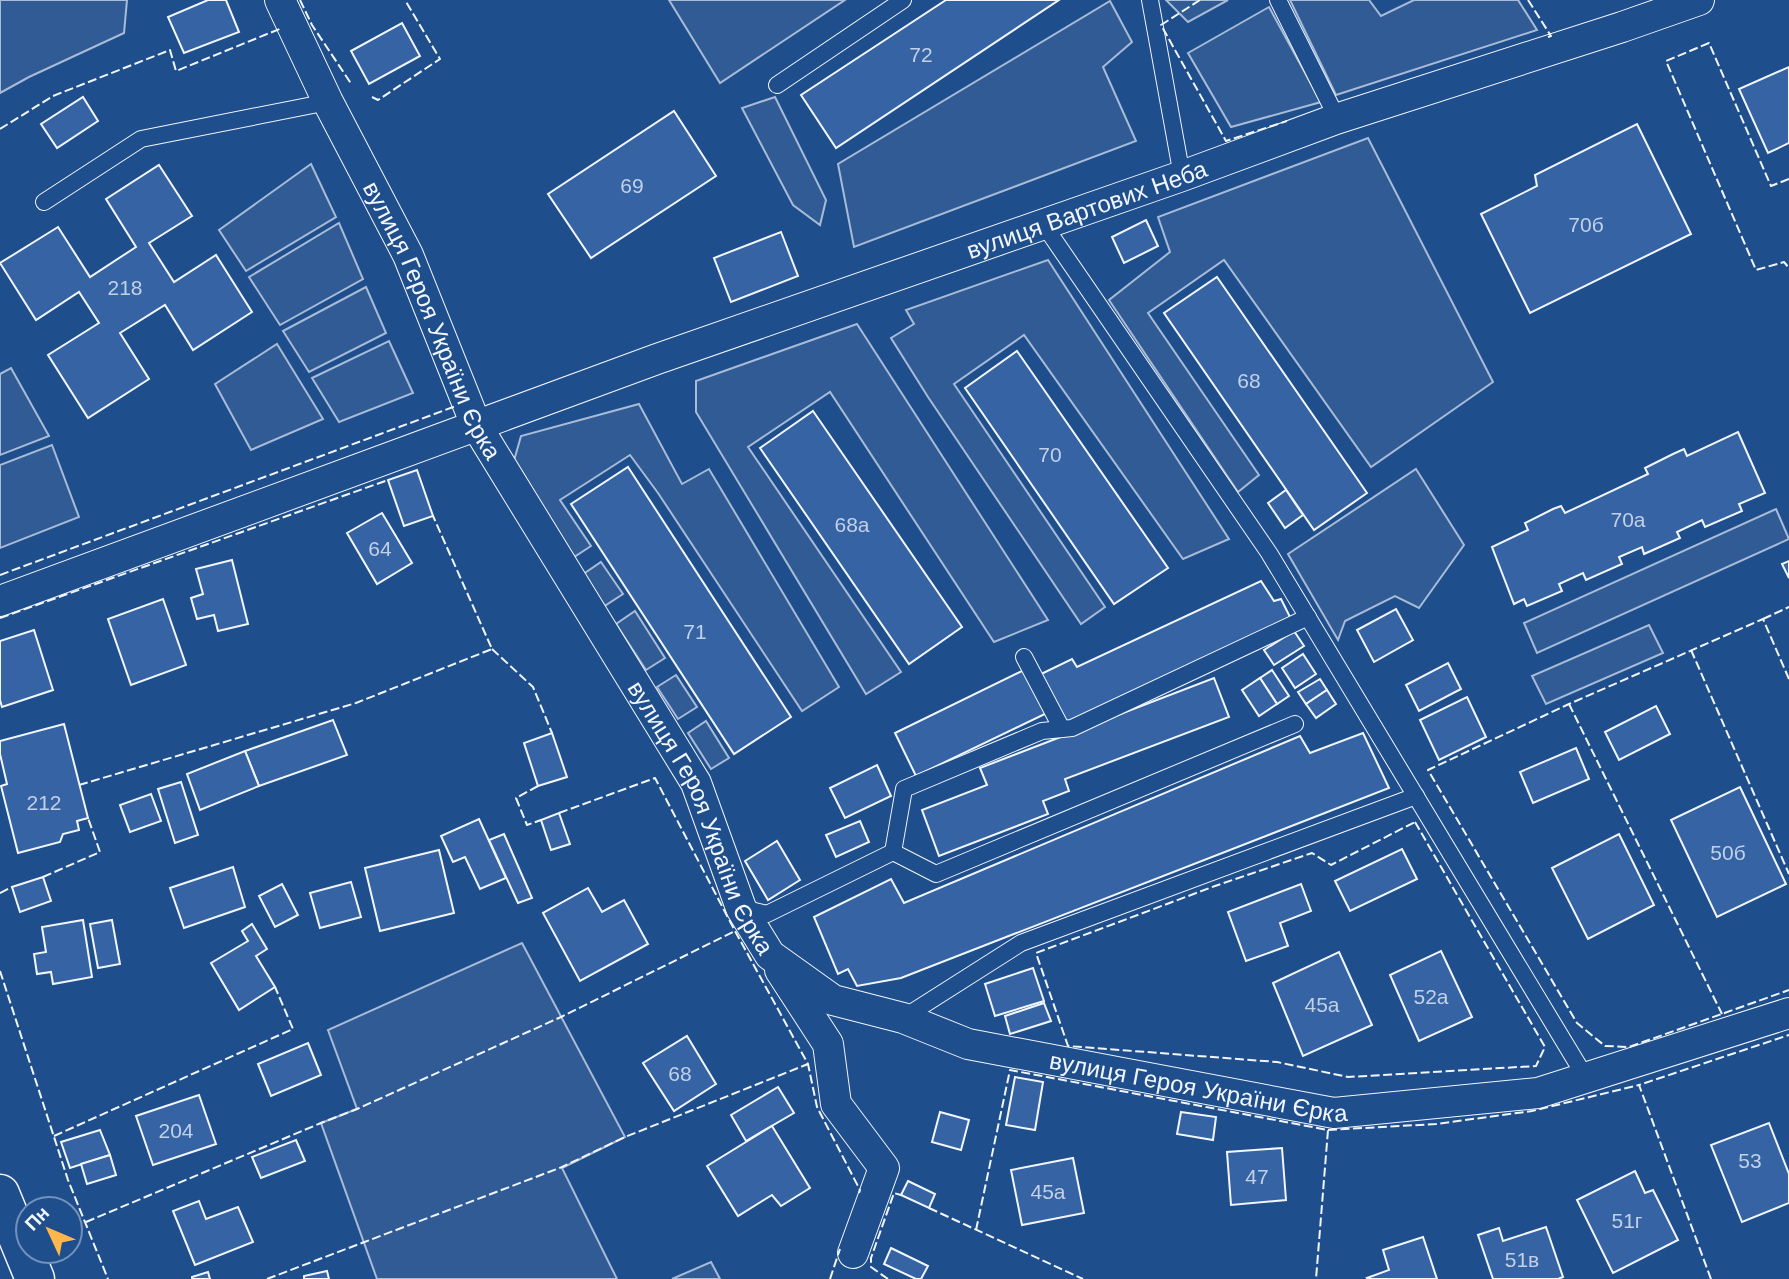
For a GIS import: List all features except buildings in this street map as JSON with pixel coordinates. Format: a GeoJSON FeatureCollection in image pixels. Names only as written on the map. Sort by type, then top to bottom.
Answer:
{"type":"FeatureCollection","features":[{"type":"Feature","properties":{"kind":"main road"},"geometry":{"type":"LineString","coordinates":[[0,1194],[35,1279]]}},
{"type":"Feature","properties":{"kind":"street","name":"вулиця Героя України Єрка"},"geometry":{"type":"LineString","coordinates":[[280,0],[328,102],[408,255],[476,425],[696,783],[740,908],[771,955],[833,1000],[904,1018],[968,1044],[1334,1113],[1538,1093],[1789,1013]]}},
{"type":"Feature","properties":{"kind":"street","name":"вулиця Вартових Неба"},"geometry":{"type":"LineString","coordinates":[[0,601],[657,359],[1044,225],[1335,119],[1699,0]]}},
{"type":"Feature","properties":{"kind":"street"},"geometry":{"type":"LineString","coordinates":[[771,955],[828,1044],[836,1104],[884,1168],[853,1252]]}},
{"type":"Feature","properties":{"kind":"lane"},"geometry":{"type":"LineString","coordinates":[[777,85],[903,0]]}},
{"type":"Feature","properties":{"kind":"lane"},"geometry":{"type":"LineString","coordinates":[[1150,0],[1182,176]]}},
{"type":"Feature","properties":{"kind":"lane"},"geometry":{"type":"LineString","coordinates":[[1278,0],[1335,119]]}},
{"type":"Feature","properties":{"kind":"lane"},"geometry":{"type":"LineString","coordinates":[[44,202],[141,139],[328,102]]}},
{"type":"Feature","properties":{"kind":"lane"},"geometry":{"type":"LineString","coordinates":[[1044,225],[1269,553],[1586,1078]]}},
{"type":"Feature","properties":{"kind":"lane"},"geometry":{"type":"LineString","coordinates":[[893,852],[904,789],[1042,731],[1072,728],[1308,617]]}},
{"type":"Feature","properties":{"kind":"lane"},"geometry":{"type":"LineString","coordinates":[[1024,657],[1062,729]]}},
{"type":"Feature","properties":{"kind":"lane"},"geometry":{"type":"LineString","coordinates":[[893,852],[936,874],[1295,724]]}},
{"type":"Feature","properties":{"kind":"lane"},"geometry":{"type":"LineString","coordinates":[[904,1018],[1021,943],[1416,796]]}},
{"type":"Feature","properties":{"kind":"lane"},"geometry":{"type":"LineString","coordinates":[[740,908],[767,914],[893,852]]}},
{"type":"Feature","properties":{"kind":"shaded area"},"geometry":{"type":"Polygon","coordinates":[[[0,0],[127,0],[124,33],[0,93],[0,0]]]}},
{"type":"Feature","properties":{"kind":"shaded area"},"geometry":{"type":"Polygon","coordinates":[[[669,0],[845,0],[720,83],[669,0]]]}},
{"type":"Feature","properties":{"kind":"shaded area"},"geometry":{"type":"Polygon","coordinates":[[[1166,0],[1228,0],[1188,22],[1166,0]]]}},
{"type":"Feature","properties":{"kind":"shaded area"},"geometry":{"type":"Polygon","coordinates":[[[1290,0],[1369,0],[1381,16],[1414,0],[1518,0],[1537,30],[1336,95],[1290,0]]]}},
{"type":"Feature","properties":{"kind":"shaded area"},"geometry":{"type":"Polygon","coordinates":[[[1110,1],[1132,42],[1103,67],[1136,141],[854,247],[838,164],[1110,1]]]}},
{"type":"Feature","properties":{"kind":"shaded area"},"geometry":{"type":"Polygon","coordinates":[[[1269,7],[1321,102],[1231,127],[1188,53],[1269,7]]]}},
{"type":"Feature","properties":{"kind":"shaded area"},"geometry":{"type":"Polygon","coordinates":[[[775,97],[826,200],[820,225],[793,205],[742,108],[775,97]]]}},
{"type":"Feature","properties":{"kind":"shaded area"},"geometry":{"type":"Polygon","coordinates":[[[1368,138],[1493,382],[1371,467],[1224,260],[1148,313],[1259,475],[1238,492],[1109,300],[1170,252],[1158,217],[1368,138]]]}},
{"type":"Feature","properties":{"kind":"shaded area"},"geometry":{"type":"Polygon","coordinates":[[[311,164],[336,217],[246,271],[219,230],[311,164]]]}},
{"type":"Feature","properties":{"kind":"shaded area"},"geometry":{"type":"Polygon","coordinates":[[[339,223],[363,279],[280,325],[249,277],[339,223]]]}},
{"type":"Feature","properties":{"kind":"shaded area"},"geometry":{"type":"Polygon","coordinates":[[[1048,260],[1229,539],[1183,559],[1024,335],[954,384],[1105,607],[1081,624],[891,338],[914,324],[906,310],[1048,260]]]}},
{"type":"Feature","properties":{"kind":"shaded area"},"geometry":{"type":"Polygon","coordinates":[[[366,287],[386,333],[309,372],[283,331],[366,287]]]}},
{"type":"Feature","properties":{"kind":"shaded area"},"geometry":{"type":"Polygon","coordinates":[[[857,324],[1048,620],[994,642],[830,392],[748,447],[901,672],[866,694],[696,412],[696,381],[857,324]]]}},
{"type":"Feature","properties":{"kind":"shaded area"},"geometry":{"type":"Polygon","coordinates":[[[389,341],[413,393],[339,422],[312,378],[389,341]]]}},
{"type":"Feature","properties":{"kind":"shaded area"},"geometry":{"type":"Polygon","coordinates":[[[277,344],[323,419],[251,450],[215,384],[277,344]]]}},
{"type":"Feature","properties":{"kind":"shaded area"},"geometry":{"type":"Polygon","coordinates":[[[11,368],[49,436],[0,455],[0,374],[11,368]]]}},
{"type":"Feature","properties":{"kind":"shaded area"},"geometry":{"type":"Polygon","coordinates":[[[639,404],[682,484],[709,469],[839,687],[802,711],[630,455],[560,500],[591,546],[571,559],[513,464],[521,436],[639,404]]]}},
{"type":"Feature","properties":{"kind":"shaded area"},"geometry":{"type":"Polygon","coordinates":[[[52,445],[79,517],[0,548],[0,465],[52,445]]]}},
{"type":"Feature","properties":{"kind":"shaded area"},"geometry":{"type":"Polygon","coordinates":[[[1416,469],[1464,545],[1419,608],[1395,596],[1345,621],[1338,640],[1288,554],[1416,469]]]}},
{"type":"Feature","properties":{"kind":"shaded area"},"geometry":{"type":"Polygon","coordinates":[[[1776,509],[1789,539],[1537,653],[1524,623],[1776,509]]]}},
{"type":"Feature","properties":{"kind":"shaded area"},"geometry":{"type":"Polygon","coordinates":[[[601,562],[623,594],[603,607],[582,575],[601,562]]]}},
{"type":"Feature","properties":{"kind":"shaded area"},"geometry":{"type":"Polygon","coordinates":[[[635,611],[665,658],[646,670],[616,624],[635,611]]]}},
{"type":"Feature","properties":{"kind":"shaded area"},"geometry":{"type":"Polygon","coordinates":[[[1649,625],[1663,653],[1546,704],[1532,676],[1649,625]]]}},
{"type":"Feature","properties":{"kind":"shaded area"},"geometry":{"type":"Polygon","coordinates":[[[676,675],[697,707],[678,719],[657,687],[676,675]]]}},
{"type":"Feature","properties":{"kind":"shaded area"},"geometry":{"type":"Polygon","coordinates":[[[706,721],[729,758],[711,769],[688,733],[706,721]]]}},
{"type":"Feature","properties":{"kind":"shaded area"},"geometry":{"type":"Polygon","coordinates":[[[522,943],[625,1137],[562,1168],[617,1279],[377,1279],[321,1123],[357,1109],[328,1030],[522,943]]]}},
{"type":"Feature","properties":{"kind":"shaded area"},"geometry":{"type":"Polygon","coordinates":[[[711,1262],[720,1279],[672,1279],[711,1262]]]}},
{"type":"Feature","properties":{"kind":"fence"},"geometry":{"type":"LineString","coordinates":[[300,0],[312,25],[352,85]]}},
{"type":"Feature","properties":{"kind":"fence"},"geometry":{"type":"LineString","coordinates":[[372,97],[378,100],[440,59],[405,0]]}},
{"type":"Feature","properties":{"kind":"fence"},"geometry":{"type":"LineString","coordinates":[[1200,0],[1161,25],[1226,141],[1287,121]]}},
{"type":"Feature","properties":{"kind":"fence"},"geometry":{"type":"LineString","coordinates":[[1528,0],[1551,36],[1548,37]]}},
{"type":"Feature","properties":{"kind":"fence"},"geometry":{"type":"LineString","coordinates":[[0,129],[53,96],[170,50],[176,71],[282,28]]}},
{"type":"Feature","properties":{"kind":"fence"},"geometry":{"type":"LineString","coordinates":[[1789,179],[1771,186],[1709,43],[1666,61],[1756,270],[1784,262],[1789,268]]}},
{"type":"Feature","properties":{"kind":"fence"},"geometry":{"type":"LineString","coordinates":[[0,575],[456,406]]}},
{"type":"Feature","properties":{"kind":"fence"},"geometry":{"type":"LineString","coordinates":[[0,618],[388,480]]}},
{"type":"Feature","properties":{"kind":"fence"},"geometry":{"type":"LineString","coordinates":[[79,785],[356,703],[492,649],[433,516]]}},
{"type":"Feature","properties":{"kind":"fence"},"geometry":{"type":"LineString","coordinates":[[1763,619],[1789,607]]}},
{"type":"Feature","properties":{"kind":"fence"},"geometry":{"type":"LineString","coordinates":[[1789,679],[1763,619],[1569,704],[1428,770],[1577,1023],[1605,1046],[1629,1047],[1789,990]]}},
{"type":"Feature","properties":{"kind":"fence"},"geometry":{"type":"LineString","coordinates":[[492,649],[533,687],[552,733]]}},
{"type":"Feature","properties":{"kind":"fence"},"geometry":{"type":"LineString","coordinates":[[1691,650],[1789,874]]}},
{"type":"Feature","properties":{"kind":"fence"},"geometry":{"type":"LineString","coordinates":[[1569,704],[1722,1014]]}},
{"type":"Feature","properties":{"kind":"fence"},"geometry":{"type":"LineString","coordinates":[[559,813],[655,778],[808,1064],[817,1107],[860,1190],[859,1193]]}},
{"type":"Feature","properties":{"kind":"fence"},"geometry":{"type":"LineString","coordinates":[[538,786],[516,798],[527,825],[541,820]]}},
{"type":"Feature","properties":{"kind":"fence"},"geometry":{"type":"LineString","coordinates":[[43,877],[100,852],[88,818]]}},
{"type":"Feature","properties":{"kind":"fence"},"geometry":{"type":"LineString","coordinates":[[1415,822],[1545,1047],[1536,1066],[1348,1077],[1277,1062],[1068,1046],[1036,953],[1312,853],[1331,865],[1415,822]]}},
{"type":"Feature","properties":{"kind":"fence"},"geometry":{"type":"LineString","coordinates":[[0,893],[12,887]]}},
{"type":"Feature","properties":{"kind":"fence"},"geometry":{"type":"LineString","coordinates":[[86,1222],[357,1109],[561,1017],[735,931]]}},
{"type":"Feature","properties":{"kind":"fence"},"geometry":{"type":"LineString","coordinates":[[0,971],[68,1180],[108,1279]]}},
{"type":"Feature","properties":{"kind":"fence"},"geometry":{"type":"LineString","coordinates":[[54,1136],[293,1029],[275,987]]}},
{"type":"Feature","properties":{"kind":"fence"},"geometry":{"type":"LineString","coordinates":[[1711,1279],[1639,1085],[1789,1035]]}},
{"type":"Feature","properties":{"kind":"fence"},"geometry":{"type":"LineString","coordinates":[[267,1279],[562,1167],[625,1137],[808,1064]]}},
{"type":"Feature","properties":{"kind":"fence"},"geometry":{"type":"LineString","coordinates":[[976,1230],[1010,1070],[1328,1130],[1316,1279]]}},
{"type":"Feature","properties":{"kind":"fence"},"geometry":{"type":"LineString","coordinates":[[1328,1130],[1436,1124],[1532,1111],[1639,1085]]}},
{"type":"Feature","properties":{"kind":"fence"},"geometry":{"type":"LineString","coordinates":[[888,1279],[871,1267],[871,1258],[894,1193],[901,1195]]}},
{"type":"Feature","properties":{"kind":"fence"},"geometry":{"type":"LineString","coordinates":[[929,1208],[1083,1279]]}},
{"type":"Feature","properties":{"kind":"fence"},"geometry":{"type":"LineString","coordinates":[[830,1279],[840,1249]]}}]}
